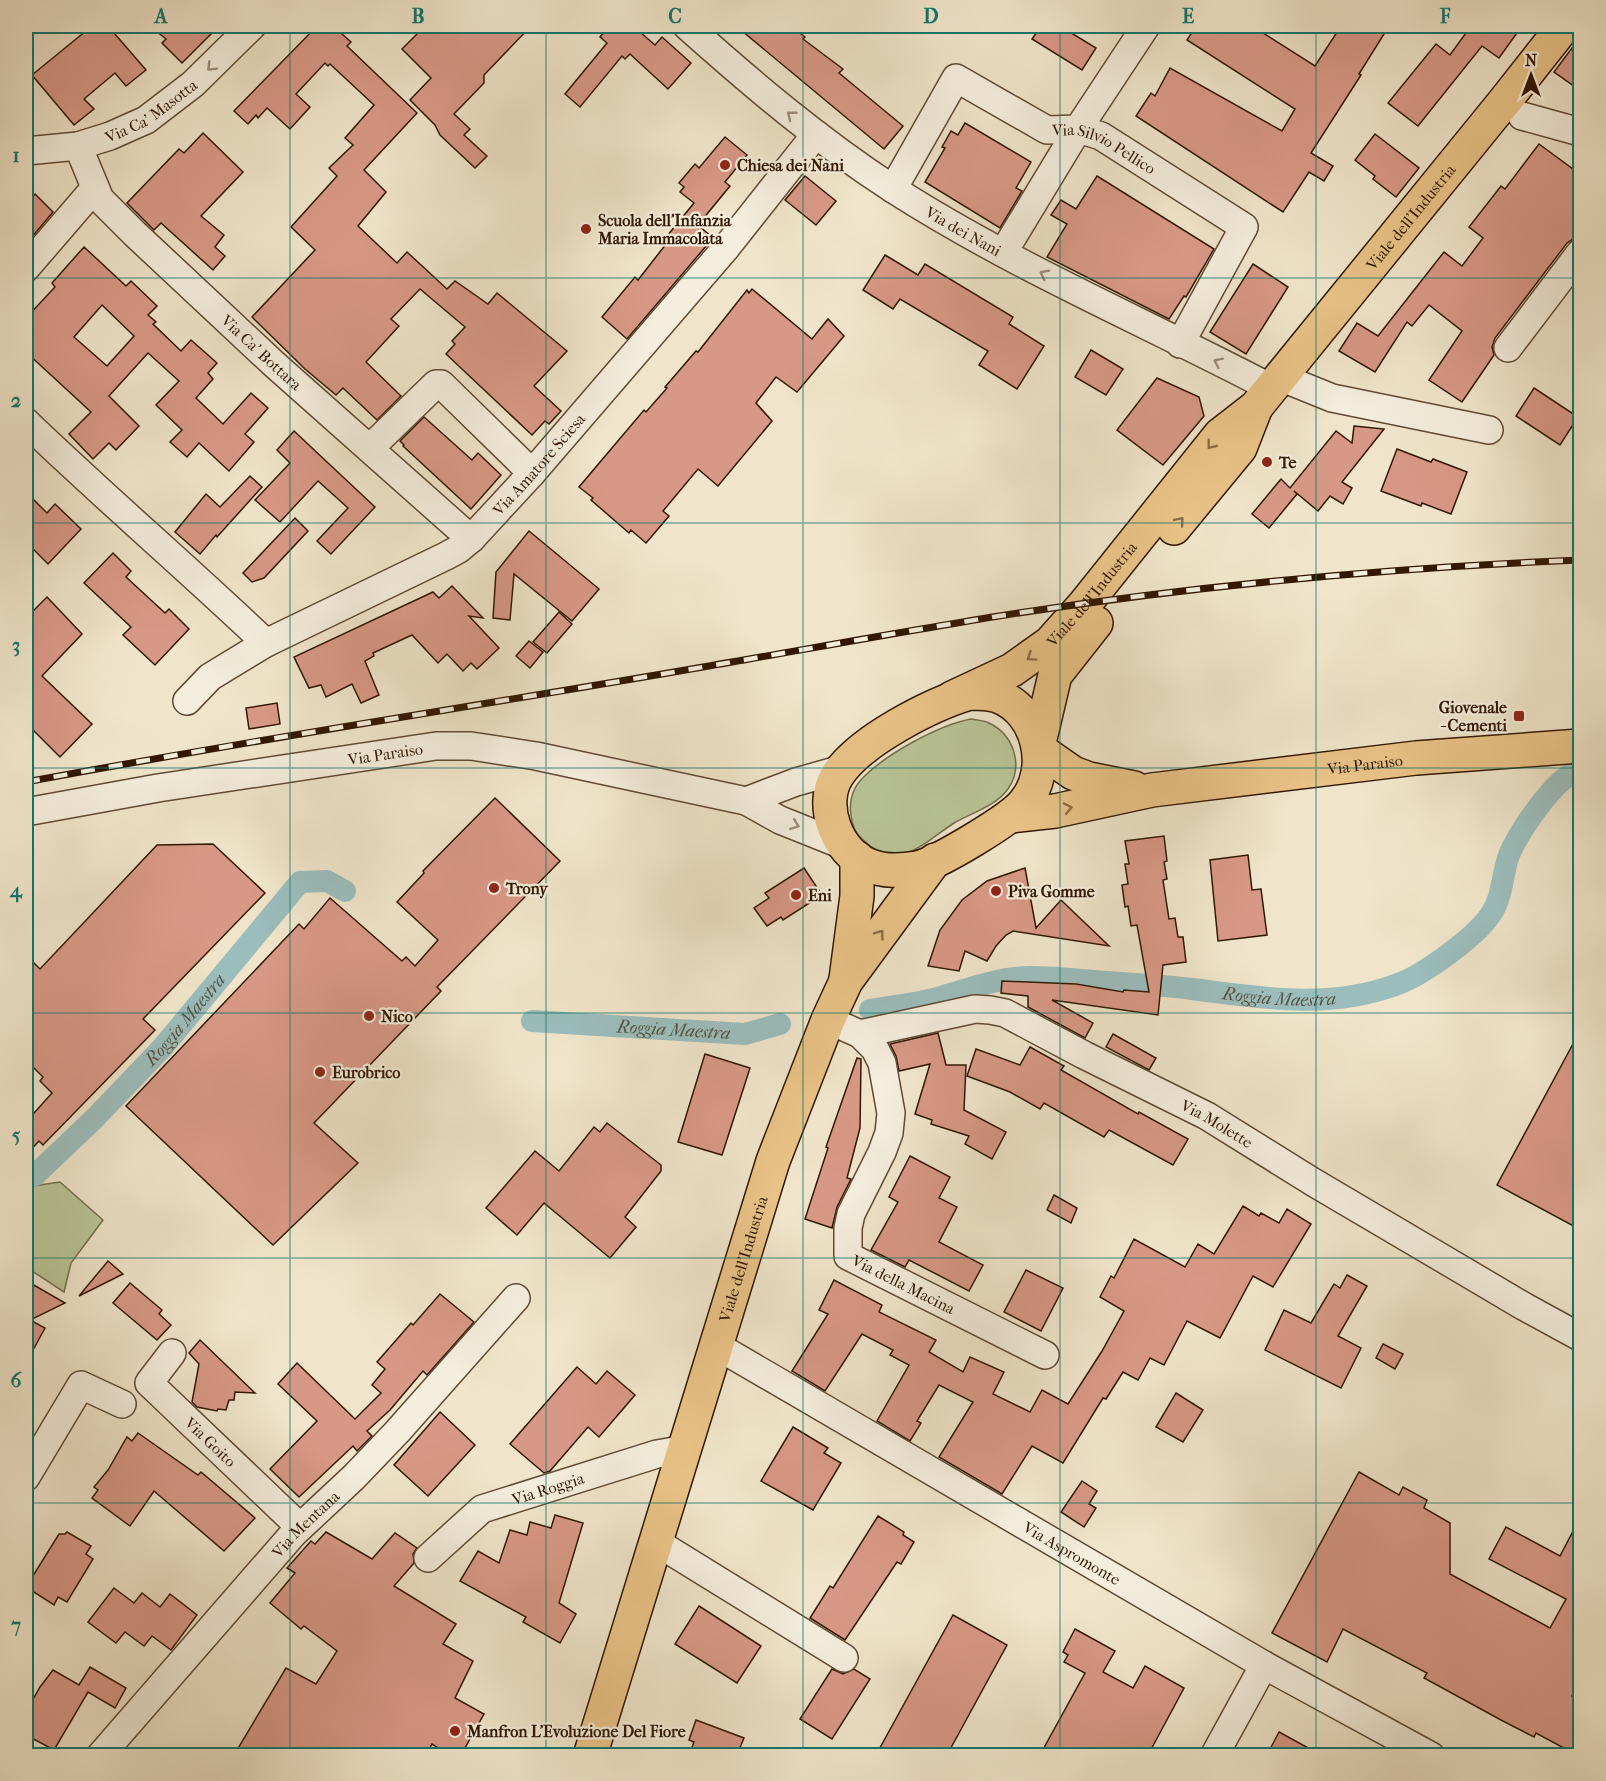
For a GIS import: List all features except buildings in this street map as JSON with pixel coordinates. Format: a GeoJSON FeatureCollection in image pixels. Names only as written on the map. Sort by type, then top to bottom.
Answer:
{"type":"FeatureCollection","features":[{"type":"Feature","properties":{"kind":"main road","name":"Viale dell'Industria"},"geometry":{"type":"LineString","coordinates":[[952,698],[1012,670],[1050,643],[1084,605],[1220,435],[1269,391],[1564,26]]}},
{"type":"Feature","properties":{"kind":"main road","name":"Viale dell'Industria"},"geometry":{"type":"LineString","coordinates":[[1040,747],[1055,675],[1240,448],[1269,391]]}},
{"type":"Feature","properties":{"kind":"main road"},"geometry":{"type":"LineString","coordinates":[[979,693],[1004,699],[1027,719],[1040,747],[1037,782],[1026,802],[1011,816],[924,866],[902,871],[882,870],[866,864],[851,852],[836,831],[830,810],[831,792],[842,769],[860,751],[902,723],[952,698],[979,693]]}},
{"type":"Feature","properties":{"kind":"main road","name":"Via Paraiso"},"geometry":{"type":"LineString","coordinates":[[1011,816],[1055,811],[1152,790],[1416,758],[1581,746]]}},
{"type":"Feature","properties":{"kind":"main road","name":"Via Paraiso"},"geometry":{"type":"LineString","coordinates":[[1040,747],[1073,773],[1089,779],[1152,790]]}},
{"type":"Feature","properties":{"kind":"main road","name":"Viale dell'Industria"},"geometry":{"type":"LineString","coordinates":[[846,981],[857,896],[851,852]]}},
{"type":"Feature","properties":{"kind":"main road","name":"Viale dell'Industria"},"geometry":{"type":"LineString","coordinates":[[590,1755],[773,1161],[828,1020],[846,981],[935,860]]}},
{"type":"Feature","properties":{"kind":"street","name":"Via Ca' Masotta"},"geometry":{"type":"LineString","coordinates":[[26,151],[78,146],[110,136],[146,120],[193,84],[251,26]]}},
{"type":"Feature","properties":{"kind":"street","name":"Via dei Nani"},"geometry":{"type":"LineString","coordinates":[[687,26],[747,80],[816,134],[893,189],[1003,253],[1269,391],[1332,398],[1489,430]]}},
{"type":"Feature","properties":{"kind":"street"},"geometry":{"type":"LineString","coordinates":[[1003,253],[1078,129],[1146,26]]}},
{"type":"Feature","properties":{"kind":"street","name":"Via Silvio Pellico"},"geometry":{"type":"LineString","coordinates":[[893,189],[956,78],[1047,130],[1078,129],[1101,136],[1244,228],[1180,344]]}},
{"type":"Feature","properties":{"kind":"street"},"geometry":{"type":"LineString","coordinates":[[1522,116],[1581,132]]}},
{"type":"Feature","properties":{"kind":"street","name":"Via Amatore Sciesa"},"geometry":{"type":"LineString","coordinates":[[187,701],[210,677],[266,643],[446,556],[471,539],[532,473],[725,249],[816,134]]}},
{"type":"Feature","properties":{"kind":"street","name":"Via Ca' Bottara"},"geometry":{"type":"LineString","coordinates":[[78,146],[94,189],[135,234],[274,364],[471,539]]}},
{"type":"Feature","properties":{"kind":"street"},"geometry":{"type":"LineString","coordinates":[[26,268],[94,189]]}},
{"type":"Feature","properties":{"kind":"street"},"geometry":{"type":"LineString","coordinates":[[1508,348],[1581,253]]}},
{"type":"Feature","properties":{"kind":"street"},"geometry":{"type":"LineString","coordinates":[[370,448],[436,384],[441,384],[532,473]]}},
{"type":"Feature","properties":{"kind":"street"},"geometry":{"type":"LineString","coordinates":[[26,422],[66,462],[195,576],[266,643]]}},
{"type":"Feature","properties":{"kind":"street","name":"Via Paraiso"},"geometry":{"type":"LineString","coordinates":[[26,812],[158,788],[435,746],[471,746],[536,756],[746,801],[780,820],[851,852]]}},
{"type":"Feature","properties":{"kind":"street"},"geometry":{"type":"LineString","coordinates":[[746,801],[796,782],[842,769]]}},
{"type":"Feature","properties":{"kind":"street","name":"Via Molette"},"geometry":{"type":"LineString","coordinates":[[861,1034],[975,1009],[1005,1013],[1208,1116],[1313,1182],[1525,1307],[1581,1337]]}},
{"type":"Feature","properties":{"kind":"street"},"geometry":{"type":"LineString","coordinates":[[828,1020],[861,1034]]}},
{"type":"Feature","properties":{"kind":"street","name":"Via della Macina"},"geometry":{"type":"LineString","coordinates":[[861,1034],[875,1049],[882,1063],[891,1113],[889,1133],[882,1152],[851,1214],[848,1228],[848,1256],[1045,1356]]}},
{"type":"Feature","properties":{"kind":"street","name":"Via Mentana"},"geometry":{"type":"LineString","coordinates":[[100,1755],[300,1527],[354,1477],[397,1432],[516,1298]]}},
{"type":"Feature","properties":{"kind":"street","name":"Via Aspromonte"},"geometry":{"type":"LineString","coordinates":[[717,1346],[1264,1665],[1431,1755]]}},
{"type":"Feature","properties":{"kind":"street","name":"Via Goito"},"geometry":{"type":"LineString","coordinates":[[172,1353],[149,1383],[300,1527]]}},
{"type":"Feature","properties":{"kind":"street"},"geometry":{"type":"LineString","coordinates":[[26,1477],[81,1385],[123,1404]]}},
{"type":"Feature","properties":{"kind":"street","name":"Via Roggia"},"geometry":{"type":"LineString","coordinates":[[428,1558],[482,1509],[657,1454],[686,1449]]}},
{"type":"Feature","properties":{"kind":"street"},"geometry":{"type":"LineString","coordinates":[[656,1542],[844,1658]]}},
{"type":"Feature","properties":{"kind":"street"},"geometry":{"type":"LineString","coordinates":[[1214,1755],[1264,1665]]}},
{"type":"Feature","properties":{"kind":"green space"},"geometry":{"type":"Polygon","coordinates":[[[971,719],[989,723],[998,728],[1005,735],[1014,752],[1016,761],[1013,780],[1003,795],[990,805],[954,823],[912,851],[889,854],[874,849],[866,843],[854,828],[850,810],[853,793],[860,781],[883,761],[912,742],[958,722],[971,719]]]}},
{"type":"Feature","properties":{"kind":"green space"},"geometry":{"type":"Polygon","coordinates":[[[60,1182],[103,1220],[71,1263],[64,1292],[26,1267],[26,1187],[60,1182]]]}},
{"type":"Feature","properties":{"kind":"waterway","name":"Roggia Maestra"},"geometry":{"type":"LineString","coordinates":[[870,1010],[929,1000],[994,982],[1030,977],[1160,986],[1295,1000],[1347,997],[1398,984],[1448,954],[1484,923],[1495,908],[1508,858],[1519,835],[1549,793],[1560,782],[1580,770]]}},
{"type":"Feature","properties":{"kind":"waterway","name":"Roggia Maestra"},"geometry":{"type":"LineString","coordinates":[[26,1179],[35,1175],[94,1119],[162,1048],[300,882],[327,881],[345,891]]}},
{"type":"Feature","properties":{"kind":"waterway","name":"Roggia Maestra"},"geometry":{"type":"LineString","coordinates":[[532,1021],[745,1034],[780,1024]]}},
{"type":"Feature","properties":{"kind":"railway"},"geometry":{"type":"LineString","coordinates":[[26,782],[279,737],[1071,605],[1216,587],[1362,573],[1580,560]]}},
{"type":"Feature","properties":{"kind":"place","name":"Chiesa dei Nani"},"geometry":{"type":"Point","coordinates":[725,165]}},
{"type":"Feature","properties":{"kind":"place","name":"Scuola dell'Infanzia Maria Immacolata"},"geometry":{"type":"Point","coordinates":[586,229]}},
{"type":"Feature","properties":{"kind":"place","name":"Te"},"geometry":{"type":"Point","coordinates":[1267,462]}},
{"type":"Feature","properties":{"kind":"place","name":"Giovenale - Cementi"},"geometry":{"type":"Point","coordinates":[1519,716]}},
{"type":"Feature","properties":{"kind":"place","name":"Trony"},"geometry":{"type":"Point","coordinates":[494,888]}},
{"type":"Feature","properties":{"kind":"place","name":"Piva Gomme"},"geometry":{"type":"Point","coordinates":[996,891]}},
{"type":"Feature","properties":{"kind":"place","name":"Eni"},"geometry":{"type":"Point","coordinates":[796,895]}},
{"type":"Feature","properties":{"kind":"place","name":"Nico"},"geometry":{"type":"Point","coordinates":[369,1016]}},
{"type":"Feature","properties":{"kind":"place","name":"Eurobrico"},"geometry":{"type":"Point","coordinates":[320,1072]}},
{"type":"Feature","properties":{"kind":"place","name":"Manfron L'Evoluzione Del Fiore"},"geometry":{"type":"Point","coordinates":[455,1731]}}]}
